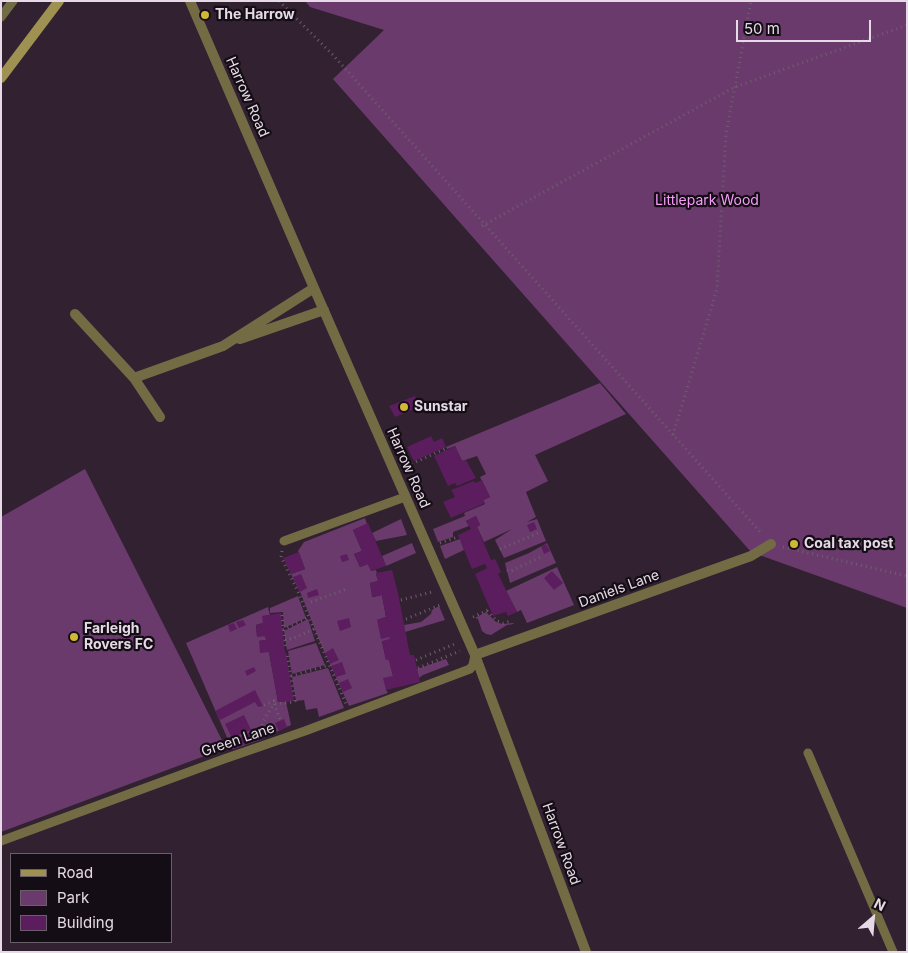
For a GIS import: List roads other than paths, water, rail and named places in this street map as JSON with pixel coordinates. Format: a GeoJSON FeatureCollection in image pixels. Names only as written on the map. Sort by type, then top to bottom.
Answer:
{"type":"FeatureCollection","features":[{"type":"Feature","properties":{"kind":"street"},"geometry":{"type":"LineString","coordinates":[[1,78],[59,1]]}},
{"type":"Feature","properties":{"kind":"street","name":"Harrow Road"},"geometry":{"type":"LineString","coordinates":[[190,1],[475,655],[586,952]]}},
{"type":"Feature","properties":{"kind":"street"},"geometry":{"type":"LineString","coordinates":[[223,346],[314,288]]}},
{"type":"Feature","properties":{"kind":"street"},"geometry":{"type":"LineString","coordinates":[[134,378],[324,310]]}},
{"type":"Feature","properties":{"kind":"street"},"geometry":{"type":"LineString","coordinates":[[75,314],[134,378],[160,417]]}},
{"type":"Feature","properties":{"kind":"street","name":"Daniels Lane"},"geometry":{"type":"LineString","coordinates":[[475,655],[751,556],[771,544]]}},
{"type":"Feature","properties":{"kind":"lane"},"geometry":{"type":"LineString","coordinates":[[1,17],[13,1]]}},
{"type":"Feature","properties":{"kind":"lane"},"geometry":{"type":"LineString","coordinates":[[284,541],[405,497]]}},
{"type":"Feature","properties":{"kind":"lane","name":"Green Lane"},"geometry":{"type":"LineString","coordinates":[[1,841],[470,669],[475,655]]}},
{"type":"Feature","properties":{"kind":"lane"},"geometry":{"type":"LineString","coordinates":[[808,753],[893,952]]}},
{"type":"Feature","properties":{"kind":"place","name":"The Harrow"},"geometry":{"type":"Point","coordinates":[205,15]}},
{"type":"Feature","properties":{"kind":"place","name":"Sunstar"},"geometry":{"type":"Point","coordinates":[404,407]}},
{"type":"Feature","properties":{"kind":"place","name":"Coal tax post"},"geometry":{"type":"Point","coordinates":[794,544]}},
{"type":"Feature","properties":{"kind":"place","name":"Farleigh Rovers FC"},"geometry":{"type":"Point","coordinates":[74,637]}},
{"type":"Feature","properties":{"kind":"park label","name":"Littlepark Wood"},"geometry":{"type":"Point","coordinates":[707,201]}}]}
